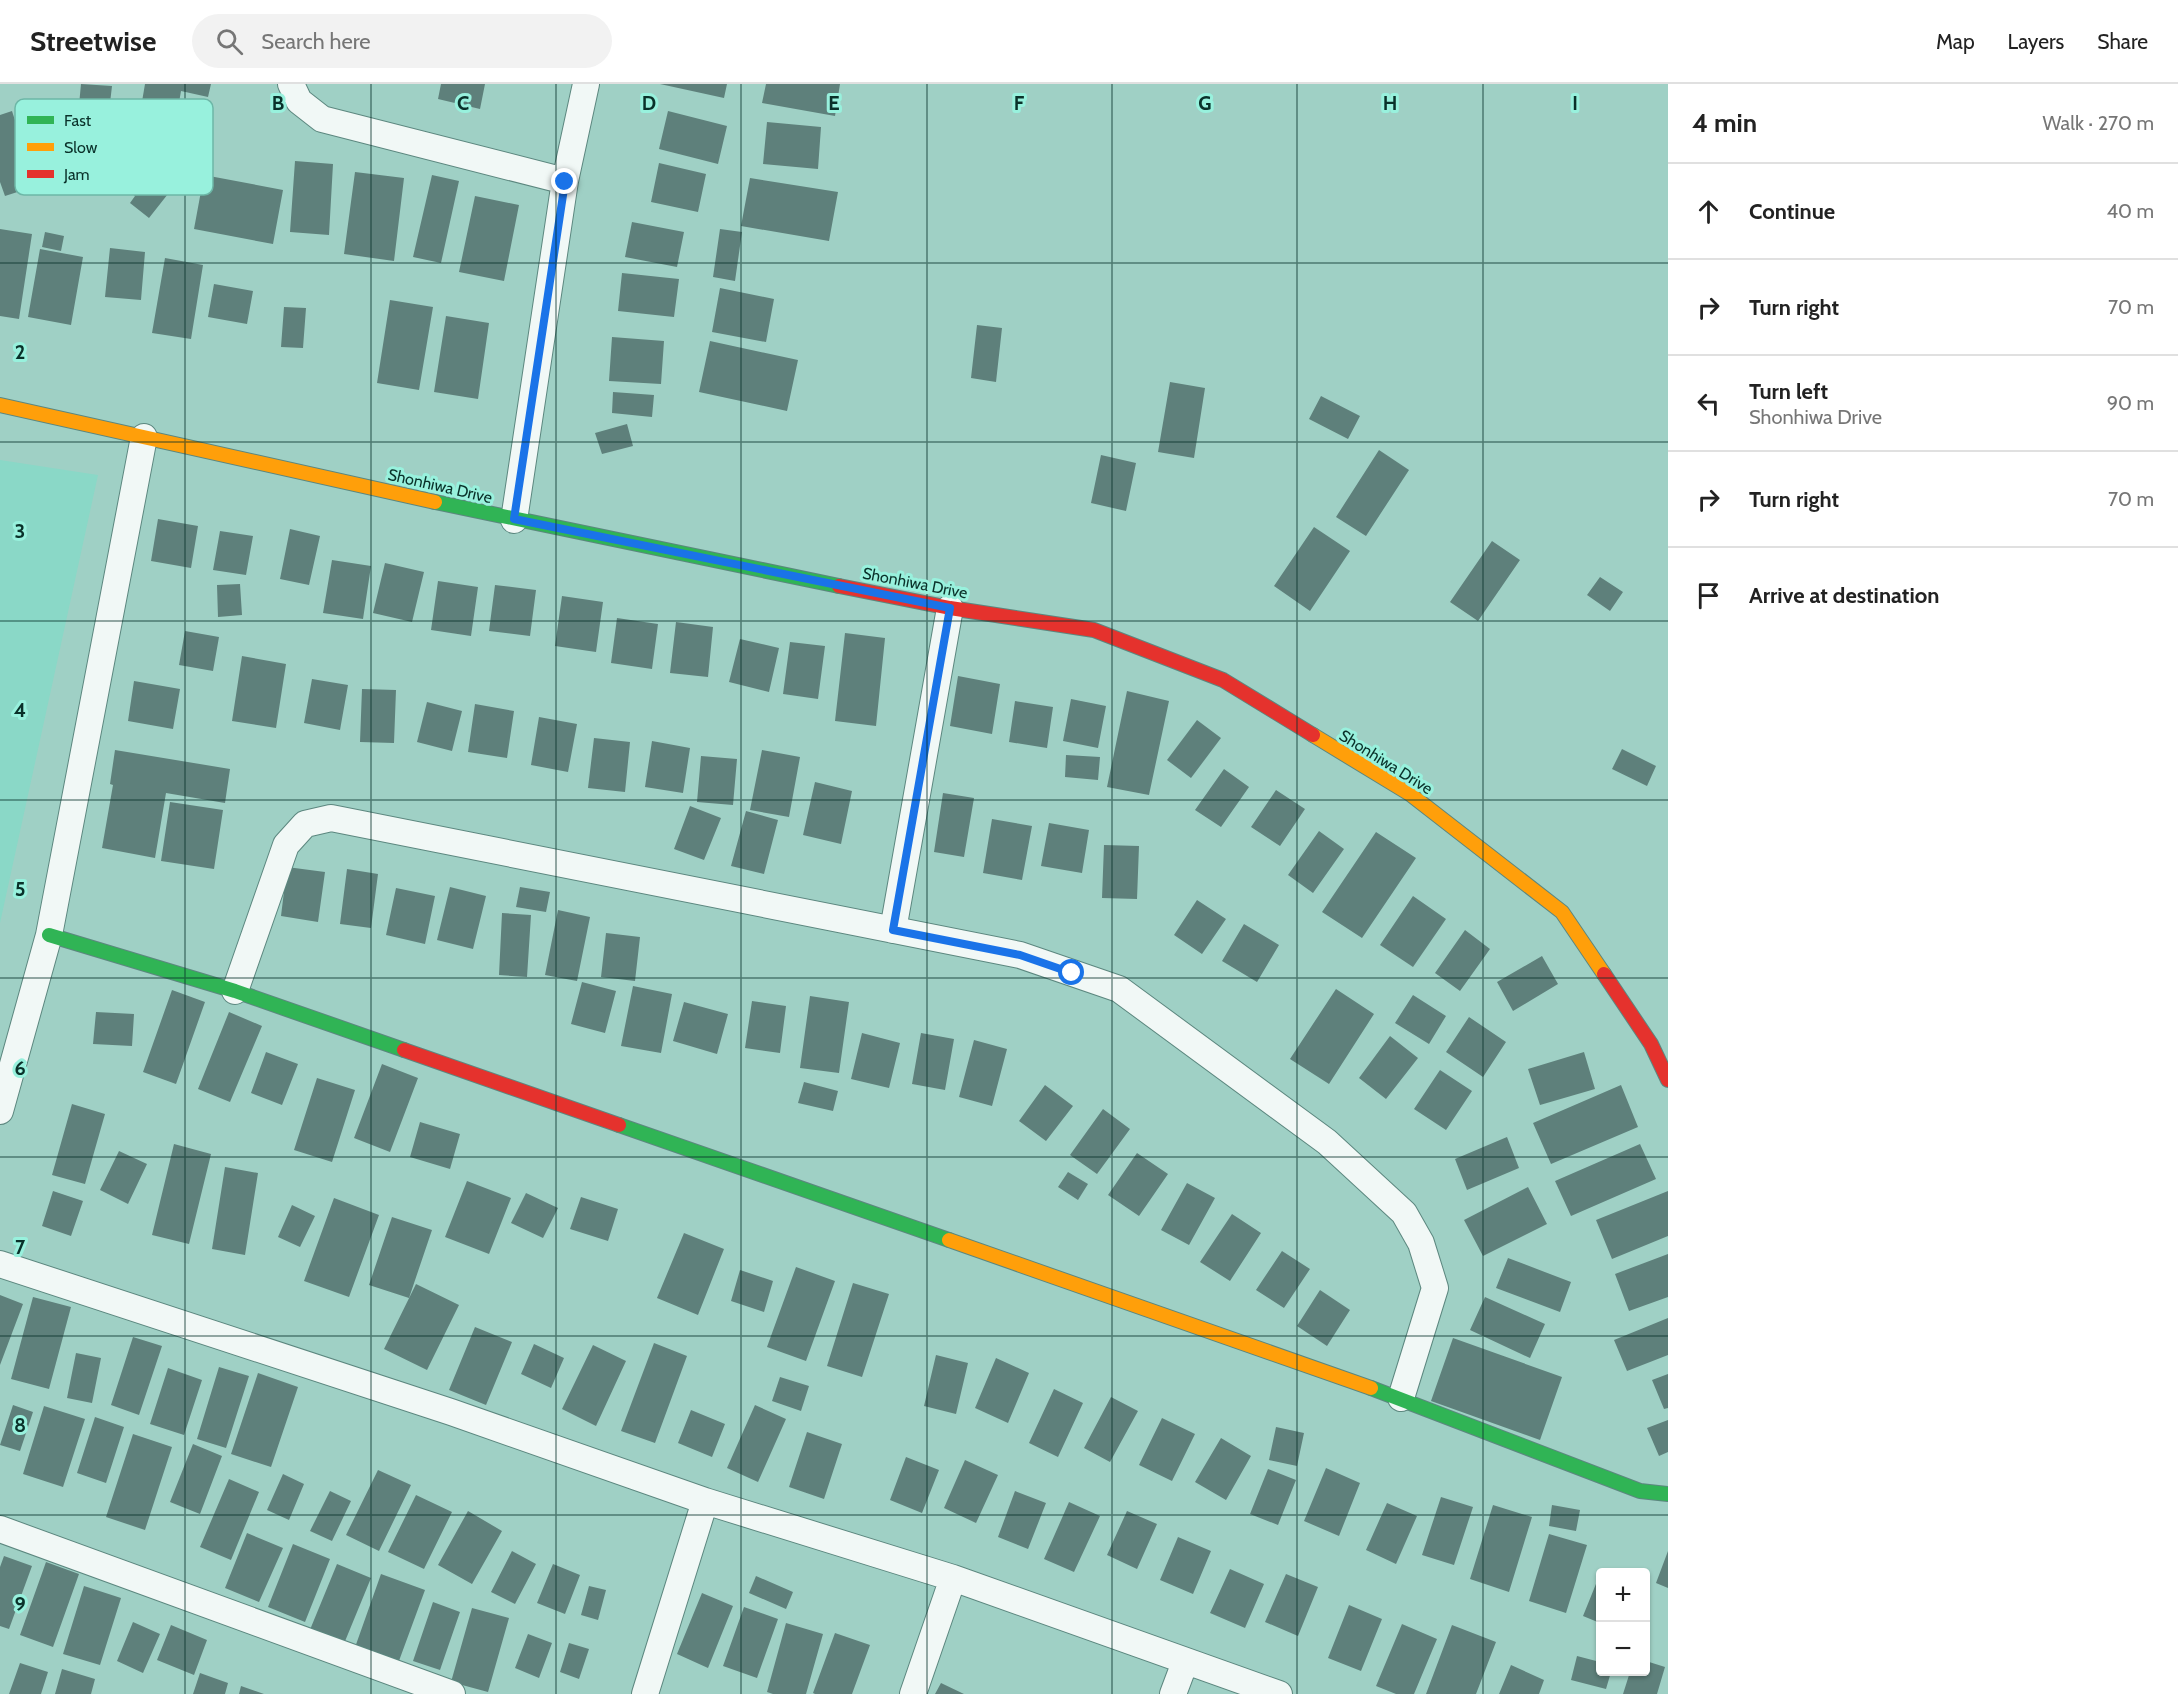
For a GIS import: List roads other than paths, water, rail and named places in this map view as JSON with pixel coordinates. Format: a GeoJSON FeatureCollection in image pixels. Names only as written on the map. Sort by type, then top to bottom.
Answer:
{"type":"FeatureCollection","features":[{"type":"Feature","properties":{"kind":"street"},"geometry":{"type":"LineString","coordinates":[[291,84],[299,101],[322,119],[565,182]]}},
{"type":"Feature","properties":{"kind":"street"},"geometry":{"type":"LineString","coordinates":[[514,519],[565,182],[586,84]]}},
{"type":"Feature","properties":{"kind":"street","name":"Shonhiwa Drive"},"geometry":{"type":"LineString","coordinates":[[0,405],[514,519],[950,608],[1094,630],[1223,680],[1410,794],[1562,912],[1651,1044],[1668,1080]]}},
{"type":"Feature","properties":{"kind":"street"},"geometry":{"type":"LineString","coordinates":[[0,1111],[49,935],[144,437]]}},
{"type":"Feature","properties":{"kind":"street"},"geometry":{"type":"LineString","coordinates":[[893,930],[950,608]]}},
{"type":"Feature","properties":{"kind":"street"},"geometry":{"type":"LineString","coordinates":[[235,991],[286,845],[305,824],[331,818],[1020,955],[1119,989],[1327,1142],[1404,1212],[1420,1243],[1435,1288],[1401,1398]]}},
{"type":"Feature","properties":{"kind":"street"},"geometry":{"type":"LineString","coordinates":[[49,935],[235,991],[1401,1398],[1641,1491],[1668,1494]]}},
{"type":"Feature","properties":{"kind":"street"},"geometry":{"type":"LineString","coordinates":[[0,1264],[451,1412],[705,1501],[953,1578],[1279,1694]]}},
{"type":"Feature","properties":{"kind":"street"},"geometry":{"type":"LineString","coordinates":[[645,1694],[705,1501]]}},
{"type":"Feature","properties":{"kind":"street"},"geometry":{"type":"LineString","coordinates":[[0,1529],[452,1694]]}},
{"type":"Feature","properties":{"kind":"street"},"geometry":{"type":"LineString","coordinates":[[913,1694],[953,1578]]}},
{"type":"Feature","properties":{"kind":"street"},"geometry":{"type":"LineString","coordinates":[[1173,1694],[1185,1662]]}}]}
